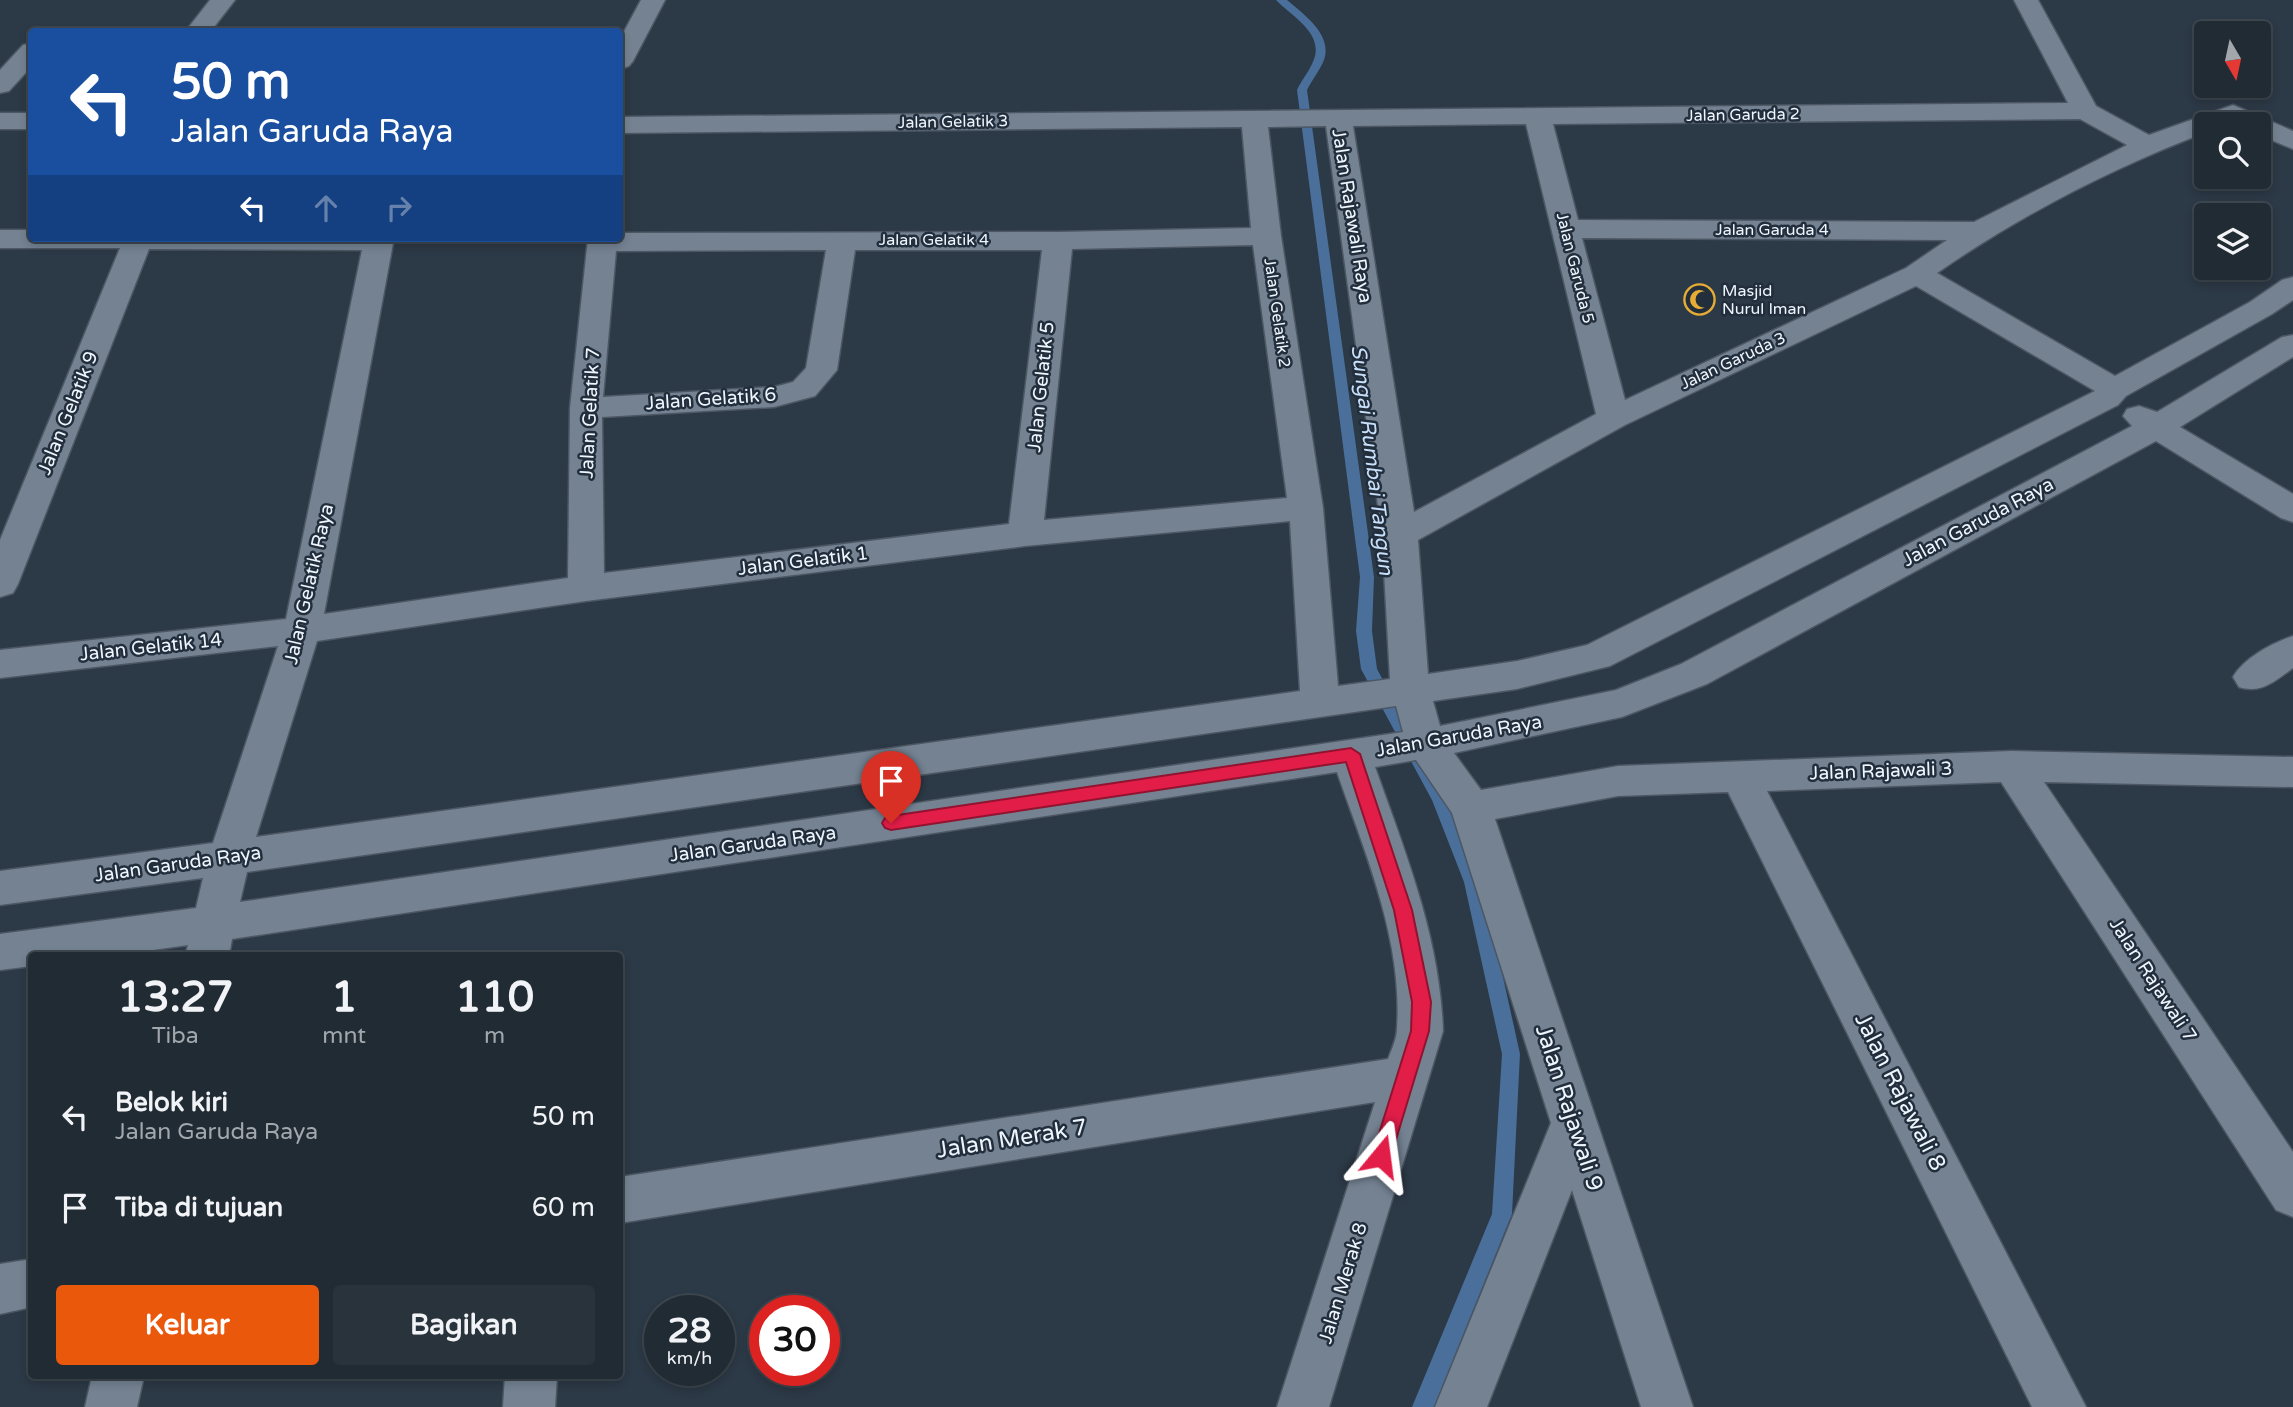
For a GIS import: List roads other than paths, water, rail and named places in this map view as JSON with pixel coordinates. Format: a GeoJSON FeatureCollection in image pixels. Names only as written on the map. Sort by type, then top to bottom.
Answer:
{"type":"FeatureCollection","features":[{"type":"Feature","properties":{"kind":"street"},"geometry":{"type":"LineString","coordinates":[[200,28],[223,0]]}},
{"type":"Feature","properties":{"kind":"street"},"geometry":{"type":"LineString","coordinates":[[623,55],[653,0]]}},
{"type":"Feature","properties":{"kind":"street"},"geometry":{"type":"LineString","coordinates":[[2026,0],[2085,111]]}},
{"type":"Feature","properties":{"kind":"street"},"geometry":{"type":"LineString","coordinates":[[0,85],[28,54]]}},
{"type":"Feature","properties":{"kind":"street","name":"Jalan Garuda 2"},"geometry":{"type":"LineString","coordinates":[[1287,118],[1538,118],[2085,111],[2147,145]]}},
{"type":"Feature","properties":{"kind":"street","name":"Jalan Gelatik 2"},"geometry":{"type":"LineString","coordinates":[[1254,118],[1266,236],[1337,699]]}},
{"type":"Feature","properties":{"kind":"street","name":"Jalan Gelatik 3"},"geometry":{"type":"LineString","coordinates":[[623,127],[1287,118]]}},
{"type":"Feature","properties":{"kind":"street","name":"Jalan Rajawali Raya"},"geometry":{"type":"LineString","coordinates":[[1334,118],[1400,535],[1410,689],[1426,744]]}},
{"type":"Feature","properties":{"kind":"street","name":"Jalan Garuda 5"},"geometry":{"type":"LineString","coordinates":[[1538,118],[1613,418]]}},
{"type":"Feature","properties":{"kind":"street"},"geometry":{"type":"LineString","coordinates":[[0,121],[28,121]]}},
{"type":"Feature","properties":{"kind":"street","name":"Jalan Garuda 3"},"geometry":{"type":"LineString","coordinates":[[1400,535],[1613,418],[1917,274],[1979,231],[2147,145],[2194,128]]}},
{"type":"Feature","properties":{"kind":"street","name":"Jalan Garuda 3"},"geometry":{"type":"LineString","coordinates":[[2271,131],[2293,141]]}},
{"type":"Feature","properties":{"kind":"street","name":"Jalan Garuda 4"},"geometry":{"type":"LineString","coordinates":[[1565,229],[1979,231]]}},
{"type":"Feature","properties":{"kind":"street","name":"Jalan Gelatik 4"},"geometry":{"type":"LineString","coordinates":[[623,240],[1058,241],[1266,236]]}},
{"type":"Feature","properties":{"kind":"street"},"geometry":{"type":"LineString","coordinates":[[0,239],[28,240]]}},
{"type":"Feature","properties":{"kind":"street","name":"Jalan Gelatik 6"},"geometry":{"type":"LineString","coordinates":[[586,408],[774,397],[804,389],[821,370],[842,240]]}},
{"type":"Feature","properties":{"kind":"street","name":"Jalan Gelatik 5"},"geometry":{"type":"LineString","coordinates":[[1025,534],[1058,241]]}},
{"type":"Feature","properties":{"kind":"street","name":"Jalan Gelatik 9"},"geometry":{"type":"LineString","coordinates":[[0,584],[137,242]]}},
{"type":"Feature","properties":{"kind":"street","name":"Jalan Gelatik Raya"},"geometry":{"type":"LineString","coordinates":[[210,940],[229,858],[302,630],[378,242]]}},
{"type":"Feature","properties":{"kind":"street","name":"Jalan Gelatik 7"},"geometry":{"type":"LineString","coordinates":[[586,588],[586,408],[603,242]]}},
{"type":"Feature","properties":{"kind":"street"},"geometry":{"type":"LineString","coordinates":[[1917,274],[2111,393],[2158,426],[2293,510]]}},
{"type":"Feature","properties":{"kind":"street"},"geometry":{"type":"LineString","coordinates":[[1410,689],[1517,675],[1597,656],[2111,393],[2293,286]]}},
{"type":"Feature","properties":{"kind":"street","name":"Jalan Garuda Raya"},"geometry":{"type":"LineString","coordinates":[[0,952],[210,940],[1426,744],[1622,703],[1694,674],[2158,426],[2293,344]]}},
{"type":"Feature","properties":{"kind":"street","name":"Jalan Gelatik 1"},"geometry":{"type":"LineString","coordinates":[[302,630],[586,588],[1025,534],[1306,508]]}},
{"type":"Feature","properties":{"kind":"street","name":"Jalan Gelatik 14"},"geometry":{"type":"LineString","coordinates":[[0,664],[302,630]]}},
{"type":"Feature","properties":{"kind":"street"},"geometry":{"type":"LineString","coordinates":[[2252,677],[2293,650]]}},
{"type":"Feature","properties":{"kind":"street","name":"Jalan Garuda Raya"},"geometry":{"type":"LineString","coordinates":[[0,888],[229,858],[1410,689]]}},
{"type":"Feature","properties":{"kind":"street","name":"Jalan Rajawali 9"},"geometry":{"type":"LineString","coordinates":[[1426,744],[1471,808],[1667,1407]]}},
{"type":"Feature","properties":{"kind":"street","name":"Jalan Merak 8"},"geometry":{"type":"LineString","coordinates":[[1303,1407],[1420,1031],[1422,1002],[1403,910],[1363,753]]}},
{"type":"Feature","properties":{"kind":"street","name":"Jalan Rajawali 3"},"geometry":{"type":"LineString","coordinates":[[1471,808],[1618,781],[2012,766],[2291,774]]}},
{"type":"Feature","properties":{"kind":"street","name":"Jalan Rajawali 7"},"geometry":{"type":"LineString","coordinates":[[2012,766],[2293,1194]]}},
{"type":"Feature","properties":{"kind":"street","name":"Jalan Rajawali 8"},"geometry":{"type":"LineString","coordinates":[[1740,777],[2060,1407]]}},
{"type":"Feature","properties":{"kind":"street","name":"Jalan Merak 7"},"geometry":{"type":"LineString","coordinates":[[623,1200],[1404,1077]]}},
{"type":"Feature","properties":{"kind":"street"},"geometry":{"type":"LineString","coordinates":[[1461,1407],[1574,1124]]}},
{"type":"Feature","properties":{"kind":"street"},"geometry":{"type":"LineString","coordinates":[[0,1289],[28,1284]]}},
{"type":"Feature","properties":{"kind":"street"},"geometry":{"type":"LineString","coordinates":[[111,1407],[117,1379]]}},
{"type":"Feature","properties":{"kind":"street"},"geometry":{"type":"LineString","coordinates":[[529,1407],[531,1379]]}},
{"type":"Feature","properties":{"kind":"waterway","name":"Sungai Rumbai Tangun"},"geometry":{"type":"LineString","coordinates":[[1281,0],[1314,32],[1321,48],[1320,56],[1302,90],[1367,577],[1364,631],[1369,669],[1440,800],[1473,882],[1511,1054],[1502,1214],[1423,1407]]}},
{"type":"Feature","properties":{"kind":"place","name":"Masjid Nurul Iman"},"geometry":{"type":"Point","coordinates":[1699,300]}}]}
